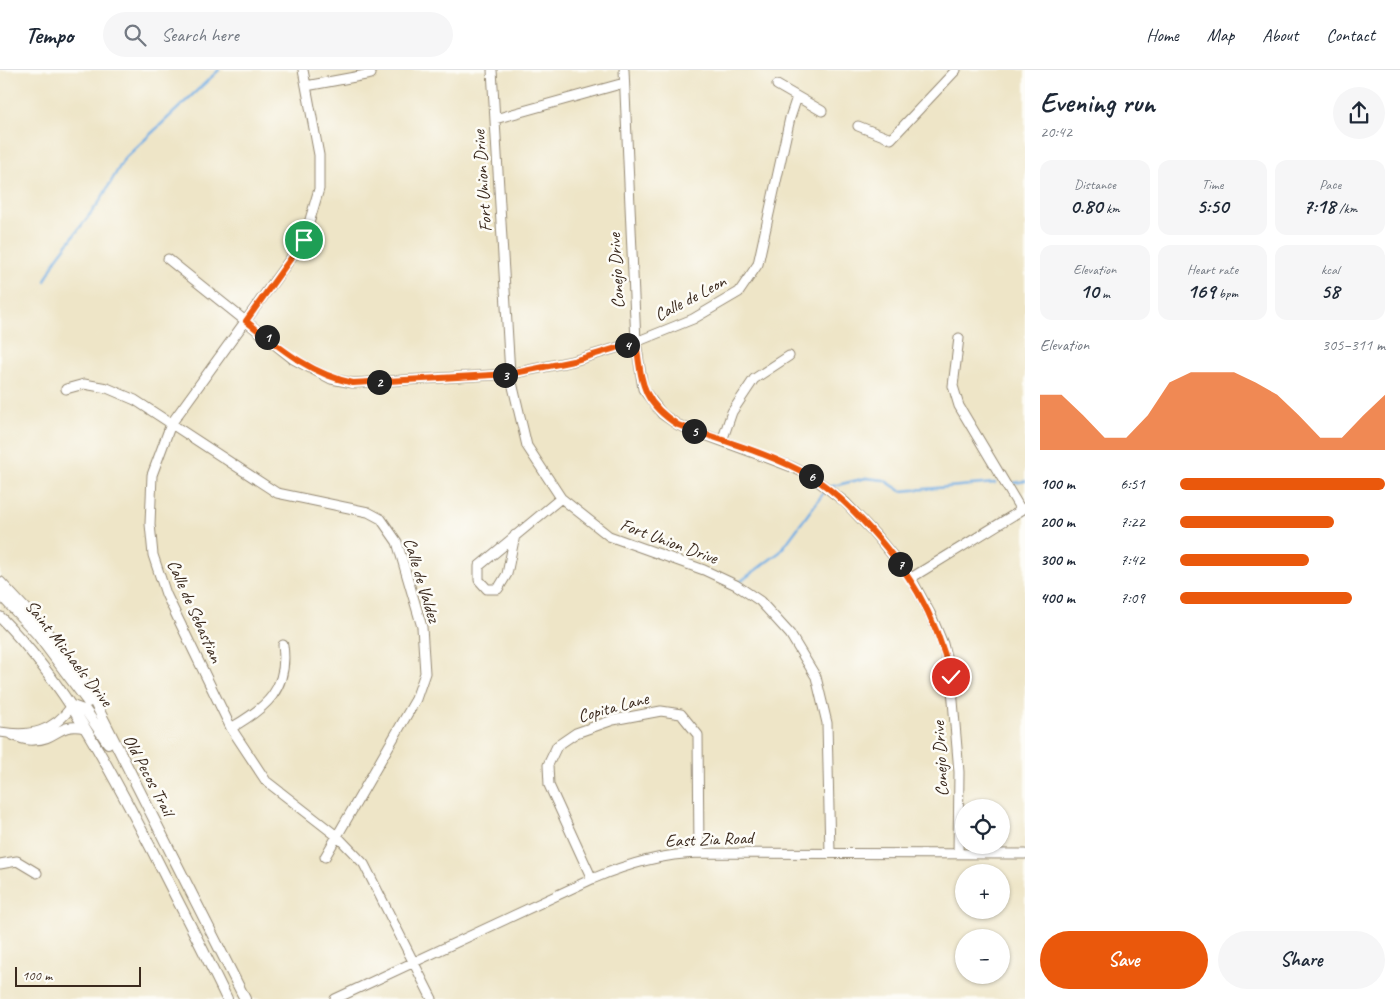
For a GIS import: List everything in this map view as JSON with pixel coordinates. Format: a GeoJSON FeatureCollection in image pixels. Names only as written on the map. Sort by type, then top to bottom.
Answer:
{"type":"FeatureCollection","features":[{"type":"Feature","properties":{"kind":"main road","name":"Old Pecos Trail"},"geometry":{"type":"LineString","coordinates":[[0,582],[45,630],[84,681],[109,734],[132,774],[244,996]]}},
{"type":"Feature","properties":{"kind":"main road","name":"Saint Michaels Drive"},"geometry":{"type":"LineString","coordinates":[[0,594],[38,634],[75,683],[109,734]]}},
{"type":"Feature","properties":{"kind":"main road","name":"Old Pecos Trail"},"geometry":{"type":"LineString","coordinates":[[0,617],[43,667],[72,706],[116,780],[227,999]]}},
{"type":"Feature","properties":{"kind":"main road"},"geometry":{"type":"LineString","coordinates":[[72,706],[86,711],[132,774]]}},
{"type":"Feature","properties":{"kind":"street","name":"Calle de Sebastian"},"geometry":{"type":"LineString","coordinates":[[303,70],[319,155],[319,189],[304,240],[171,424],[152,475],[150,524],[153,555],[166,594],[232,728],[266,781],[338,837],[364,864],[432,999]]}},
{"type":"Feature","properties":{"kind":"street","name":"Fort Union Drive"},"geometry":{"type":"LineString","coordinates":[[492,70],[510,374],[527,446],[561,498],[609,536],[704,570],[736,585],[760,601],[790,634],[816,677],[827,723],[830,853]]}},
{"type":"Feature","properties":{"kind":"street","name":"Conejo Drive"},"geometry":{"type":"LineString","coordinates":[[624,70],[636,342],[643,389],[662,414],[678,425],[792,467],[819,482],[845,502],[875,534],[911,578],[930,612],[943,644],[951,677],[959,772],[959,799]]}},
{"type":"Feature","properties":{"kind":"street"},"geometry":{"type":"LineString","coordinates":[[858,126],[891,139],[956,70]]}},
{"type":"Feature","properties":{"kind":"street"},"geometry":{"type":"LineString","coordinates":[[306,86],[371,74]]}},
{"type":"Feature","properties":{"kind":"street"},"geometry":{"type":"LineString","coordinates":[[495,119],[624,83]]}},
{"type":"Feature","properties":{"kind":"street"},"geometry":{"type":"LineString","coordinates":[[777,84],[822,111]]}},
{"type":"Feature","properties":{"kind":"street","name":"Calle de Leon"},"geometry":{"type":"LineString","coordinates":[[168,259],[293,359],[331,379],[353,383],[510,374],[573,361],[636,342],[693,319],[738,292],[758,264],[790,118],[797,96]]}},
{"type":"Feature","properties":{"kind":"street"},"geometry":{"type":"LineString","coordinates":[[911,578],[1023,509],[959,406],[953,386],[960,338]]}},
{"type":"Feature","properties":{"kind":"street"},"geometry":{"type":"LineString","coordinates":[[722,441],[732,412],[754,378],[789,356]]}},
{"type":"Feature","properties":{"kind":"street","name":"Calle de Valdez"},"geometry":{"type":"LineString","coordinates":[[66,389],[84,384],[107,388],[135,400],[277,493],[368,512],[380,519],[397,542],[422,627],[425,673],[416,699],[326,857]]}},
{"type":"Feature","properties":{"kind":"street"},"geometry":{"type":"LineString","coordinates":[[515,535],[505,580],[498,589],[487,589],[479,580],[479,566],[515,535],[561,498]]}},
{"type":"Feature","properties":{"kind":"street"},"geometry":{"type":"LineString","coordinates":[[232,728],[256,714],[276,694],[285,663],[283,645]]}},
{"type":"Feature","properties":{"kind":"street"},"geometry":{"type":"LineString","coordinates":[[4,732],[32,734],[43,731],[59,721],[72,706]]}},
{"type":"Feature","properties":{"kind":"street","name":"Copita Lane"},"geometry":{"type":"LineString","coordinates":[[592,879],[549,784],[548,765],[557,746],[576,733],[614,720],[661,711],[681,714],[698,735],[699,853]]}},
{"type":"Feature","properties":{"kind":"street"},"geometry":{"type":"LineString","coordinates":[[4,732],[33,741],[45,738],[69,725],[85,728]]}},
{"type":"Feature","properties":{"kind":"street","name":"East Zia Road"},"geometry":{"type":"LineString","coordinates":[[335,999],[592,879],[646,859],[668,854],[699,853],[955,854]]}},
{"type":"Feature","properties":{"kind":"street","name":"East Zia Road"},"geometry":{"type":"LineString","coordinates":[[1010,854],[1025,854]]}},
{"type":"Feature","properties":{"kind":"street"},"geometry":{"type":"LineString","coordinates":[[0,864],[17,861],[37,873]]}},
{"type":"Feature","properties":{"kind":"waterway"},"geometry":{"type":"LineString","coordinates":[[45,281],[56,259],[100,201],[124,159],[219,70]]}},
{"type":"Feature","properties":{"kind":"waterway"},"geometry":{"type":"LineString","coordinates":[[829,487],[866,478],[884,480],[901,491],[995,483]]}},
{"type":"Feature","properties":{"kind":"waterway"},"geometry":{"type":"LineString","coordinates":[[1014,483],[1025,481]]}},
{"type":"Feature","properties":{"kind":"waterway"},"geometry":{"type":"LineString","coordinates":[[737,584],[780,552],[825,491]]}},
{"type":"Feature","properties":{"kind":"route"},"geometry":{"type":"LineString","coordinates":[[304,240],[246,321],[293,359],[331,379],[353,383],[510,374],[573,361],[636,342],[643,389],[662,414],[678,425],[792,467],[811,476],[845,502],[875,534],[911,578],[930,612],[943,644],[951,677]]}}]}
